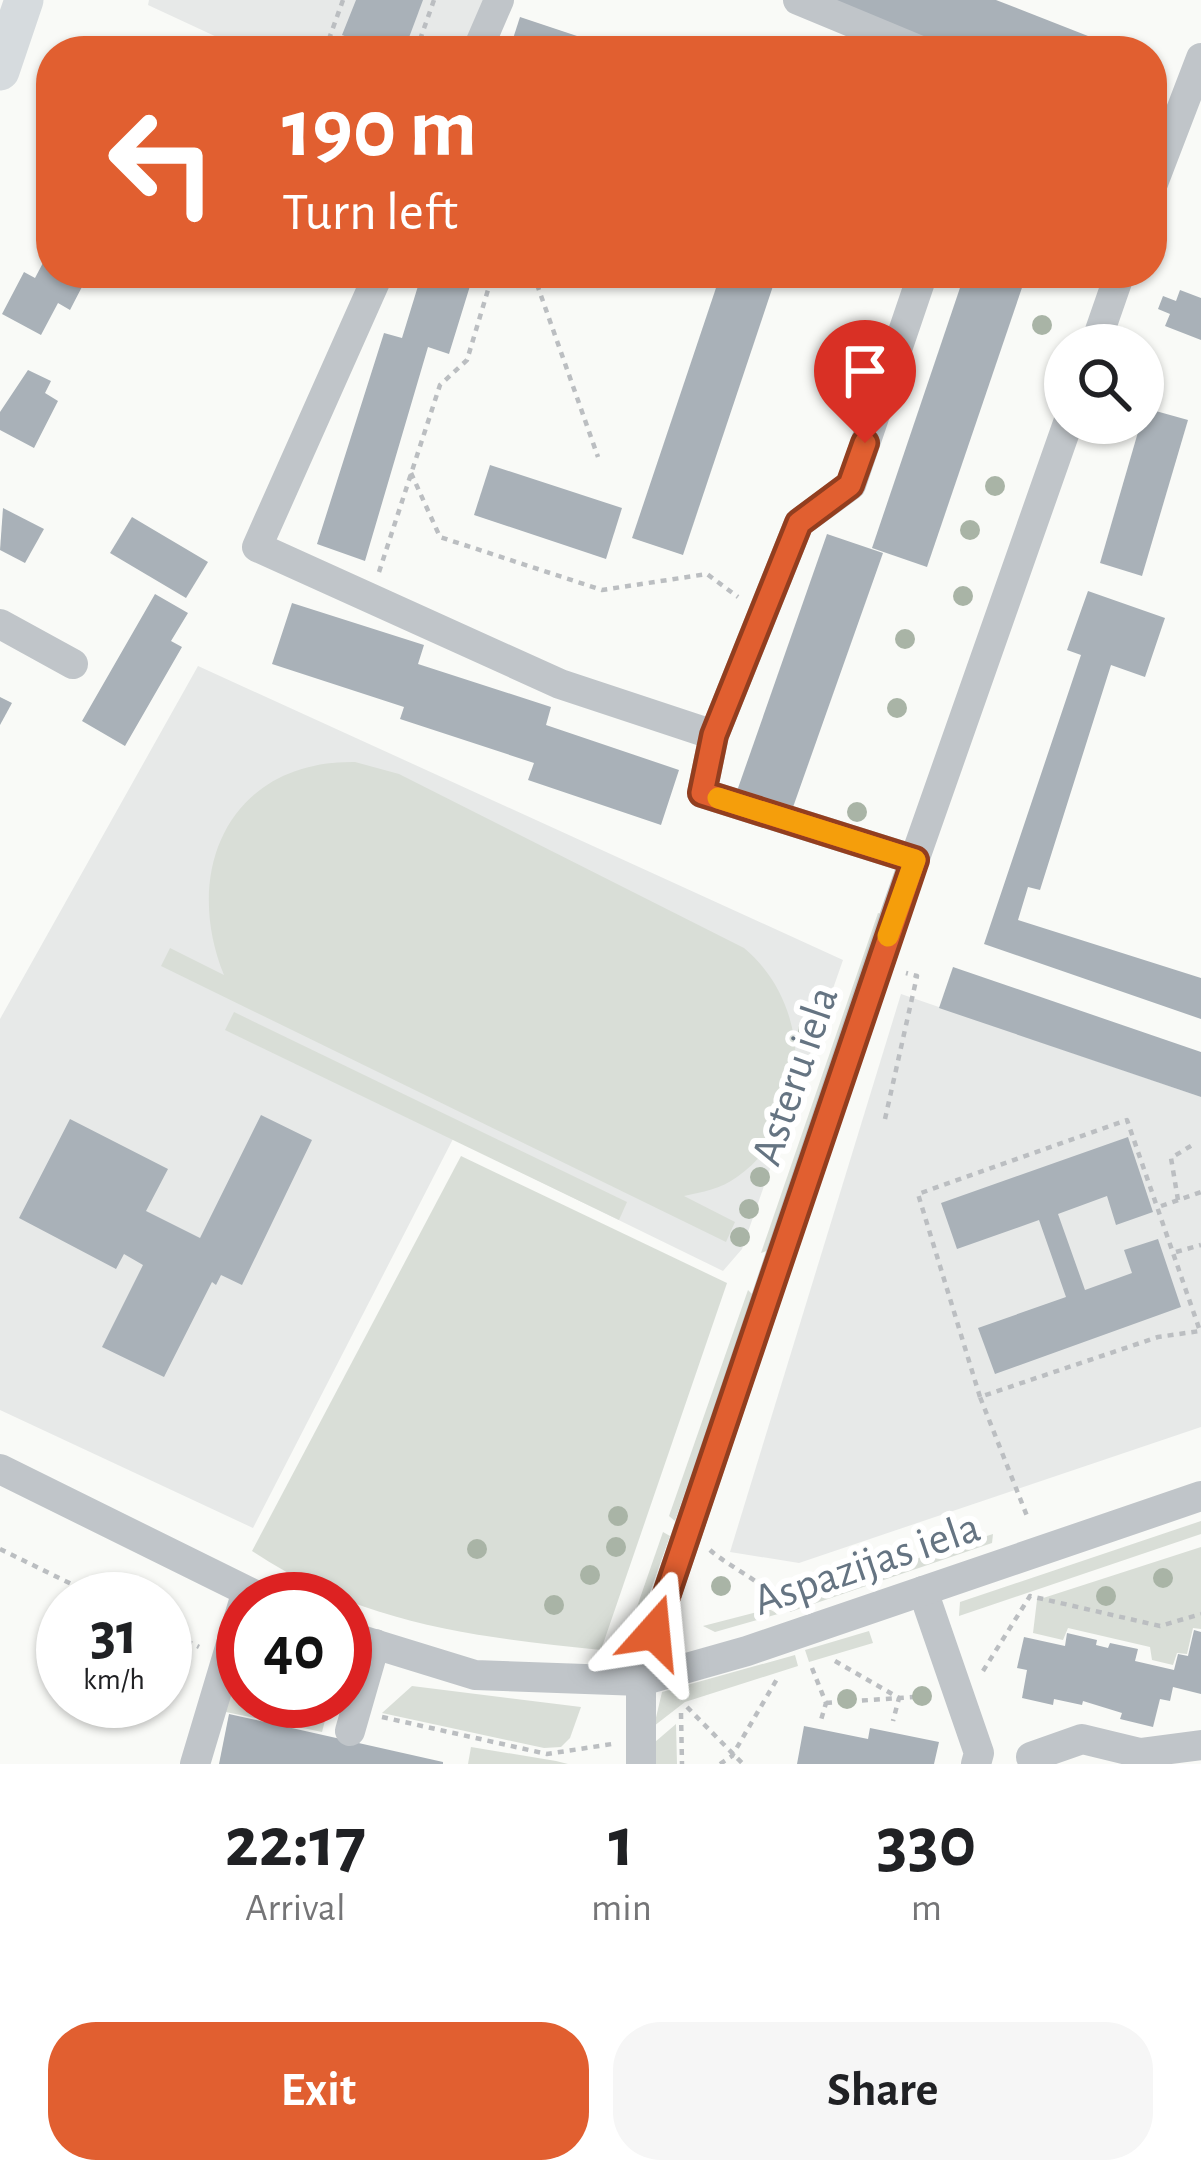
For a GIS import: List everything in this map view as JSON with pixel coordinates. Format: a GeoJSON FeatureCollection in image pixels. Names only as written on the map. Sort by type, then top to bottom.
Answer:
{"type":"FeatureCollection","features":[{"type":"Feature","properties":{"kind":"main road"},"geometry":{"type":"LineString","coordinates":[[0,71],[15,7]]}},
{"type":"Feature","properties":{"kind":"street"},"geometry":{"type":"LineString","coordinates":[[483,36],[499,0]]}},
{"type":"Feature","properties":{"kind":"street"},"geometry":{"type":"LineString","coordinates":[[797,0],[885,36]]}},
{"type":"Feature","properties":{"kind":"street"},"geometry":{"type":"LineString","coordinates":[[1167,128],[1201,58]]}},
{"type":"Feature","properties":{"kind":"street"},"geometry":{"type":"LineString","coordinates":[[372,288],[257,547],[560,684],[714,735]]}},
{"type":"Feature","properties":{"kind":"street"},"geometry":{"type":"LineString","coordinates":[[915,860],[702,793],[714,735],[799,523],[850,485],[918,288]]}},
{"type":"Feature","properties":{"kind":"street"},"geometry":{"type":"LineString","coordinates":[[1102,324],[1115,288]]}},
{"type":"Feature","properties":{"kind":"street","name":"Asteru iela"},"geometry":{"type":"LineString","coordinates":[[641,1764],[641,1681],[878,964],[1061,444]]}},
{"type":"Feature","properties":{"kind":"street"},"geometry":{"type":"LineString","coordinates":[[0,624],[73,664]]}},
{"type":"Feature","properties":{"kind":"street"},"geometry":{"type":"LineString","coordinates":[[0,1469],[216,1580]]}},
{"type":"Feature","properties":{"kind":"street","name":"Aspazijas iela"},"geometry":{"type":"LineString","coordinates":[[372,1644],[476,1675],[641,1681],[1201,1496]]}},
{"type":"Feature","properties":{"kind":"street"},"geometry":{"type":"LineString","coordinates":[[923,1591],[977,1758],[1034,1760],[1082,1738],[1140,1754],[1201,1745]]}},
{"type":"Feature","properties":{"kind":"street"},"geometry":{"type":"LineString","coordinates":[[195,1764],[216,1701]]}},
{"type":"Feature","properties":{"kind":"path"},"geometry":{"type":"LineString","coordinates":[[330,36],[343,0]]}},
{"type":"Feature","properties":{"kind":"path"},"geometry":{"type":"LineString","coordinates":[[421,36],[434,0]]}},
{"type":"Feature","properties":{"kind":"path"},"geometry":{"type":"LineString","coordinates":[[370,598],[440,385],[467,360],[489,288]]}},
{"type":"Feature","properties":{"kind":"path"},"geometry":{"type":"LineString","coordinates":[[537,288],[598,457]]}},
{"type":"Feature","properties":{"kind":"path"},"geometry":{"type":"LineString","coordinates":[[412,473],[440,537],[602,590],[707,574],[763,614]]}},
{"type":"Feature","properties":{"kind":"path"},"geometry":{"type":"LineString","coordinates":[[878,964],[917,976],[884,1119]]}},
{"type":"Feature","properties":{"kind":"path"},"geometry":{"type":"LineString","coordinates":[[980,1397],[1158,1337],[1200,1330],[1127,1120],[919,1194],[980,1397],[1027,1516]]}},
{"type":"Feature","properties":{"kind":"path"},"geometry":{"type":"LineString","coordinates":[[1178,1200],[1171,1158],[1194,1144]]}},
{"type":"Feature","properties":{"kind":"path"},"geometry":{"type":"LineString","coordinates":[[1160,1206],[1201,1192]]}},
{"type":"Feature","properties":{"kind":"path"},"geometry":{"type":"LineString","coordinates":[[1176,1252],[1201,1245]]}},
{"type":"Feature","properties":{"kind":"path"},"geometry":{"type":"LineString","coordinates":[[702,1541],[735,1573],[778,1599]]}},
{"type":"Feature","properties":{"kind":"path"},"geometry":{"type":"LineString","coordinates":[[0,1549],[47,1572]]}},
{"type":"Feature","properties":{"kind":"path"},"geometry":{"type":"LineString","coordinates":[[979,1678],[1030,1597],[1160,1626],[1201,1614]]}},
{"type":"Feature","properties":{"kind":"path"},"geometry":{"type":"LineString","coordinates":[[835,1660],[899,1698]]}},
{"type":"Feature","properties":{"kind":"path"},"geometry":{"type":"LineString","coordinates":[[812,1668],[826,1703],[821,1720]]}},
{"type":"Feature","properties":{"kind":"path"},"geometry":{"type":"LineString","coordinates":[[720,1764],[732,1756],[777,1679]]}},
{"type":"Feature","properties":{"kind":"path"},"geometry":{"type":"LineString","coordinates":[[826,1703],[946,1695]]}},
{"type":"Feature","properties":{"kind":"path"},"geometry":{"type":"LineString","coordinates":[[893,1721],[899,1698]]}},
{"type":"Feature","properties":{"kind":"path"},"geometry":{"type":"LineString","coordinates":[[687,1707],[743,1764]]}},
{"type":"Feature","properties":{"kind":"path"},"geometry":{"type":"LineString","coordinates":[[681,1713],[682,1764]]}},
{"type":"Feature","properties":{"kind":"path"},"geometry":{"type":"LineString","coordinates":[[372,1723],[547,1754],[589,1750]]}},
{"type":"Feature","properties":{"kind":"shaded area"},"geometry":{"type":"Polygon","coordinates":[[[149,0],[485,0],[469,36],[215,36],[148,5],[149,0]]]}},
{"type":"Feature","properties":{"kind":"shaded area"},"geometry":{"type":"Polygon","coordinates":[[[198,666],[843,960],[742,1249],[723,1271],[453,1139],[253,1528],[0,1410],[0,1019],[198,666]]]}},
{"type":"Feature","properties":{"kind":"shaded area"},"geometry":{"type":"Polygon","coordinates":[[[355,762],[399,774],[744,948],[767,972],[793,1031],[792,1096],[762,1154],[737,1177],[684,1196],[735,1222],[726,1242],[161,966],[170,948],[224,975],[212,935],[209,897],[214,860],[227,828],[248,801],[276,780],[312,766],[355,762]]]}},
{"type":"Feature","properties":{"kind":"shaded area"},"geometry":{"type":"Polygon","coordinates":[[[878,913],[885,915],[769,1250],[761,1253],[878,913]]]}},
{"type":"Feature","properties":{"kind":"shaded area"},"geometry":{"type":"Polygon","coordinates":[[[901,994],[1201,1097],[1201,1427],[799,1563],[730,1552],[901,994]]]}},
{"type":"Feature","properties":{"kind":"shaded area"},"geometry":{"type":"Polygon","coordinates":[[[234,1012],[627,1202],[619,1220],[225,1030],[234,1012]]]}},
{"type":"Feature","properties":{"kind":"shaded area"},"geometry":{"type":"Polygon","coordinates":[[[461,1156],[727,1283],[601,1650],[419,1623],[372,1609],[372,1572],[286,1572],[252,1551],[461,1156]]]}},
{"type":"Feature","properties":{"kind":"shaded area"},"geometry":{"type":"Polygon","coordinates":[[[748,1290],[754,1296],[675,1521],[669,1516],[748,1290]]]}},
{"type":"Feature","properties":{"kind":"shaded area"},"geometry":{"type":"Polygon","coordinates":[[[1201,1521],[1201,1534],[959,1616],[960,1602],[1201,1521]]]}},
{"type":"Feature","properties":{"kind":"shaded area"},"geometry":{"type":"Polygon","coordinates":[[[663,1532],[670,1536],[637,1629],[631,1624],[663,1532]]]}},
{"type":"Feature","properties":{"kind":"shaded area"},"geometry":{"type":"Polygon","coordinates":[[[993,1534],[992,1543],[790,1612],[785,1601],[993,1534]]]}},
{"type":"Feature","properties":{"kind":"shaded area"},"geometry":{"type":"Polygon","coordinates":[[[1201,1547],[1201,1629],[1193,1628],[1187,1654],[1177,1653],[1173,1665],[1152,1660],[1150,1647],[1068,1628],[1063,1640],[1033,1633],[1037,1600],[1201,1547]]]}},
{"type":"Feature","properties":{"kind":"shaded area"},"geometry":{"type":"Polygon","coordinates":[[[769,1609],[778,1614],[715,1632],[703,1626],[769,1609]]]}},
{"type":"Feature","properties":{"kind":"shaded area"},"geometry":{"type":"Polygon","coordinates":[[[869,1631],[873,1643],[809,1662],[805,1650],[869,1631]]]}},
{"type":"Feature","properties":{"kind":"shaded area"},"geometry":{"type":"Polygon","coordinates":[[[795,1655],[798,1666],[685,1702],[654,1726],[662,1692],[795,1655]]]}},
{"type":"Feature","properties":{"kind":"shaded area"},"geometry":{"type":"Polygon","coordinates":[[[412,1686],[581,1707],[570,1738],[561,1747],[544,1748],[382,1713],[412,1686]]]}},
{"type":"Feature","properties":{"kind":"shaded area"},"geometry":{"type":"Polygon","coordinates":[[[676,1724],[677,1764],[655,1764],[655,1742],[676,1724]]]}},
{"type":"Feature","properties":{"kind":"shaded area"},"geometry":{"type":"Polygon","coordinates":[[[471,1747],[556,1761],[568,1764],[468,1764],[471,1747]]]}},
{"type":"Feature","properties":{"kind":"building"},"geometry":{"type":"Polygon","coordinates":[[[356,0],[423,0],[410,36],[342,35],[356,0]]]}},
{"type":"Feature","properties":{"kind":"building"},"geometry":{"type":"Polygon","coordinates":[[[817,0],[996,0],[1088,36],[908,36],[817,0]]]}},
{"type":"Feature","properties":{"kind":"building"},"geometry":{"type":"Polygon","coordinates":[[[520,17],[577,36],[514,36],[520,17]]]}},
{"type":"Feature","properties":{"kind":"building"},"geometry":{"type":"Polygon","coordinates":[[[24,272],[35,278],[36,288],[81,288],[70,310],[58,303],[41,335],[2,314],[24,272]]]}},
{"type":"Feature","properties":{"kind":"building"},"geometry":{"type":"Polygon","coordinates":[[[417,288],[469,288],[449,354],[428,347],[365,561],[317,544],[384,333],[402,338],[417,288]]]}},
{"type":"Feature","properties":{"kind":"building"},"geometry":{"type":"Polygon","coordinates":[[[716,288],[772,288],[683,555],[632,538],[716,288]]]}},
{"type":"Feature","properties":{"kind":"building"},"geometry":{"type":"Polygon","coordinates":[[[960,288],[1022,288],[927,567],[872,548],[960,288]]]}},
{"type":"Feature","properties":{"kind":"building"},"geometry":{"type":"Polygon","coordinates":[[[1180,290],[1201,298],[1201,340],[1165,326],[1170,314],[1158,309],[1163,296],[1176,301],[1180,290]]]}},
{"type":"Feature","properties":{"kind":"building"},"geometry":{"type":"Polygon","coordinates":[[[28,370],[51,381],[45,393],[58,401],[34,448],[0,430],[0,412],[28,370]]]}},
{"type":"Feature","properties":{"kind":"building"},"geometry":{"type":"Polygon","coordinates":[[[1164,413],[1188,420],[1142,576],[1100,563],[1135,444],[1164,444],[1164,413]]]}},
{"type":"Feature","properties":{"kind":"building"},"geometry":{"type":"Polygon","coordinates":[[[490,465],[622,508],[606,559],[474,515],[490,465]]]}},
{"type":"Feature","properties":{"kind":"building"},"geometry":{"type":"Polygon","coordinates":[[[3,508],[44,529],[25,563],[0,550],[3,508]]]}},
{"type":"Feature","properties":{"kind":"building"},"geometry":{"type":"Polygon","coordinates":[[[132,517],[208,562],[186,598],[110,553],[132,517]]]}},
{"type":"Feature","properties":{"kind":"building"},"geometry":{"type":"Polygon","coordinates":[[[827,534],[883,553],[792,810],[737,791],[827,534]]]}},
{"type":"Feature","properties":{"kind":"building"},"geometry":{"type":"Polygon","coordinates":[[[1088,591],[1165,618],[1145,677],[1111,665],[1040,890],[1028,887],[1018,920],[1201,978],[1201,1019],[984,944],[1081,655],[1067,650],[1088,591]]]}},
{"type":"Feature","properties":{"kind":"building"},"geometry":{"type":"Polygon","coordinates":[[[155,594],[188,613],[171,641],[182,647],[125,746],[82,721],[155,594]]]}},
{"type":"Feature","properties":{"kind":"building"},"geometry":{"type":"Polygon","coordinates":[[[292,603],[424,645],[418,664],[551,707],[546,725],[679,770],[661,825],[528,780],[534,763],[400,719],[404,707],[272,664],[292,603]]]}},
{"type":"Feature","properties":{"kind":"building"},"geometry":{"type":"Polygon","coordinates":[[[0,697],[12,703],[0,725],[0,697]]]}},
{"type":"Feature","properties":{"kind":"building"},"geometry":{"type":"Polygon","coordinates":[[[953,967],[1201,1052],[1201,1097],[939,1008],[953,967]]]}},
{"type":"Feature","properties":{"kind":"building"},"geometry":{"type":"Polygon","coordinates":[[[261,1115],[312,1140],[242,1285],[221,1275],[216,1285],[212,1282],[164,1377],[102,1347],[143,1265],[124,1254],[116,1269],[19,1218],[70,1119],[168,1169],[146,1211],[200,1238],[261,1115]]]}},
{"type":"Feature","properties":{"kind":"building"},"geometry":{"type":"Polygon","coordinates":[[[1128,1137],[1153,1212],[1116,1225],[1107,1196],[1058,1214],[1085,1290],[1132,1273],[1124,1250],[1158,1239],[1181,1307],[995,1374],[978,1328],[1066,1297],[1039,1220],[957,1249],[941,1203],[1128,1137]]]}},
{"type":"Feature","properties":{"kind":"building"},"geometry":{"type":"Polygon","coordinates":[[[1194,1630],[1201,1632],[1201,1694],[1173,1687],[1170,1701],[1160,1699],[1153,1727],[1120,1719],[1122,1713],[1083,1701],[1082,1705],[1054,1699],[1053,1705],[1022,1698],[1027,1670],[1017,1668],[1024,1637],[1065,1646],[1067,1633],[1097,1640],[1096,1645],[1108,1648],[1110,1643],[1138,1649],[1135,1661],[1174,1670],[1178,1654],[1188,1656],[1194,1630]]]}},
{"type":"Feature","properties":{"kind":"building"},"geometry":{"type":"Polygon","coordinates":[[[804,1726],[868,1739],[870,1728],[939,1742],[934,1764],[797,1764],[804,1726]]]}},
{"type":"Feature","properties":{"kind":"building"},"geometry":{"type":"Polygon","coordinates":[[[226,1728],[291,1728],[443,1762],[443,1764],[219,1764],[226,1728]]]}},
{"type":"Feature","properties":{"kind":"slow traffic"},"geometry":{"type":"LineString","coordinates":[[718,798],[915,860],[888,936]]}},
{"type":"Feature","properties":{"kind":"route"},"geometry":{"type":"LineString","coordinates":[[654,1632],[915,860],[702,793],[714,735],[799,523],[850,485],[865,443]]}}]}
